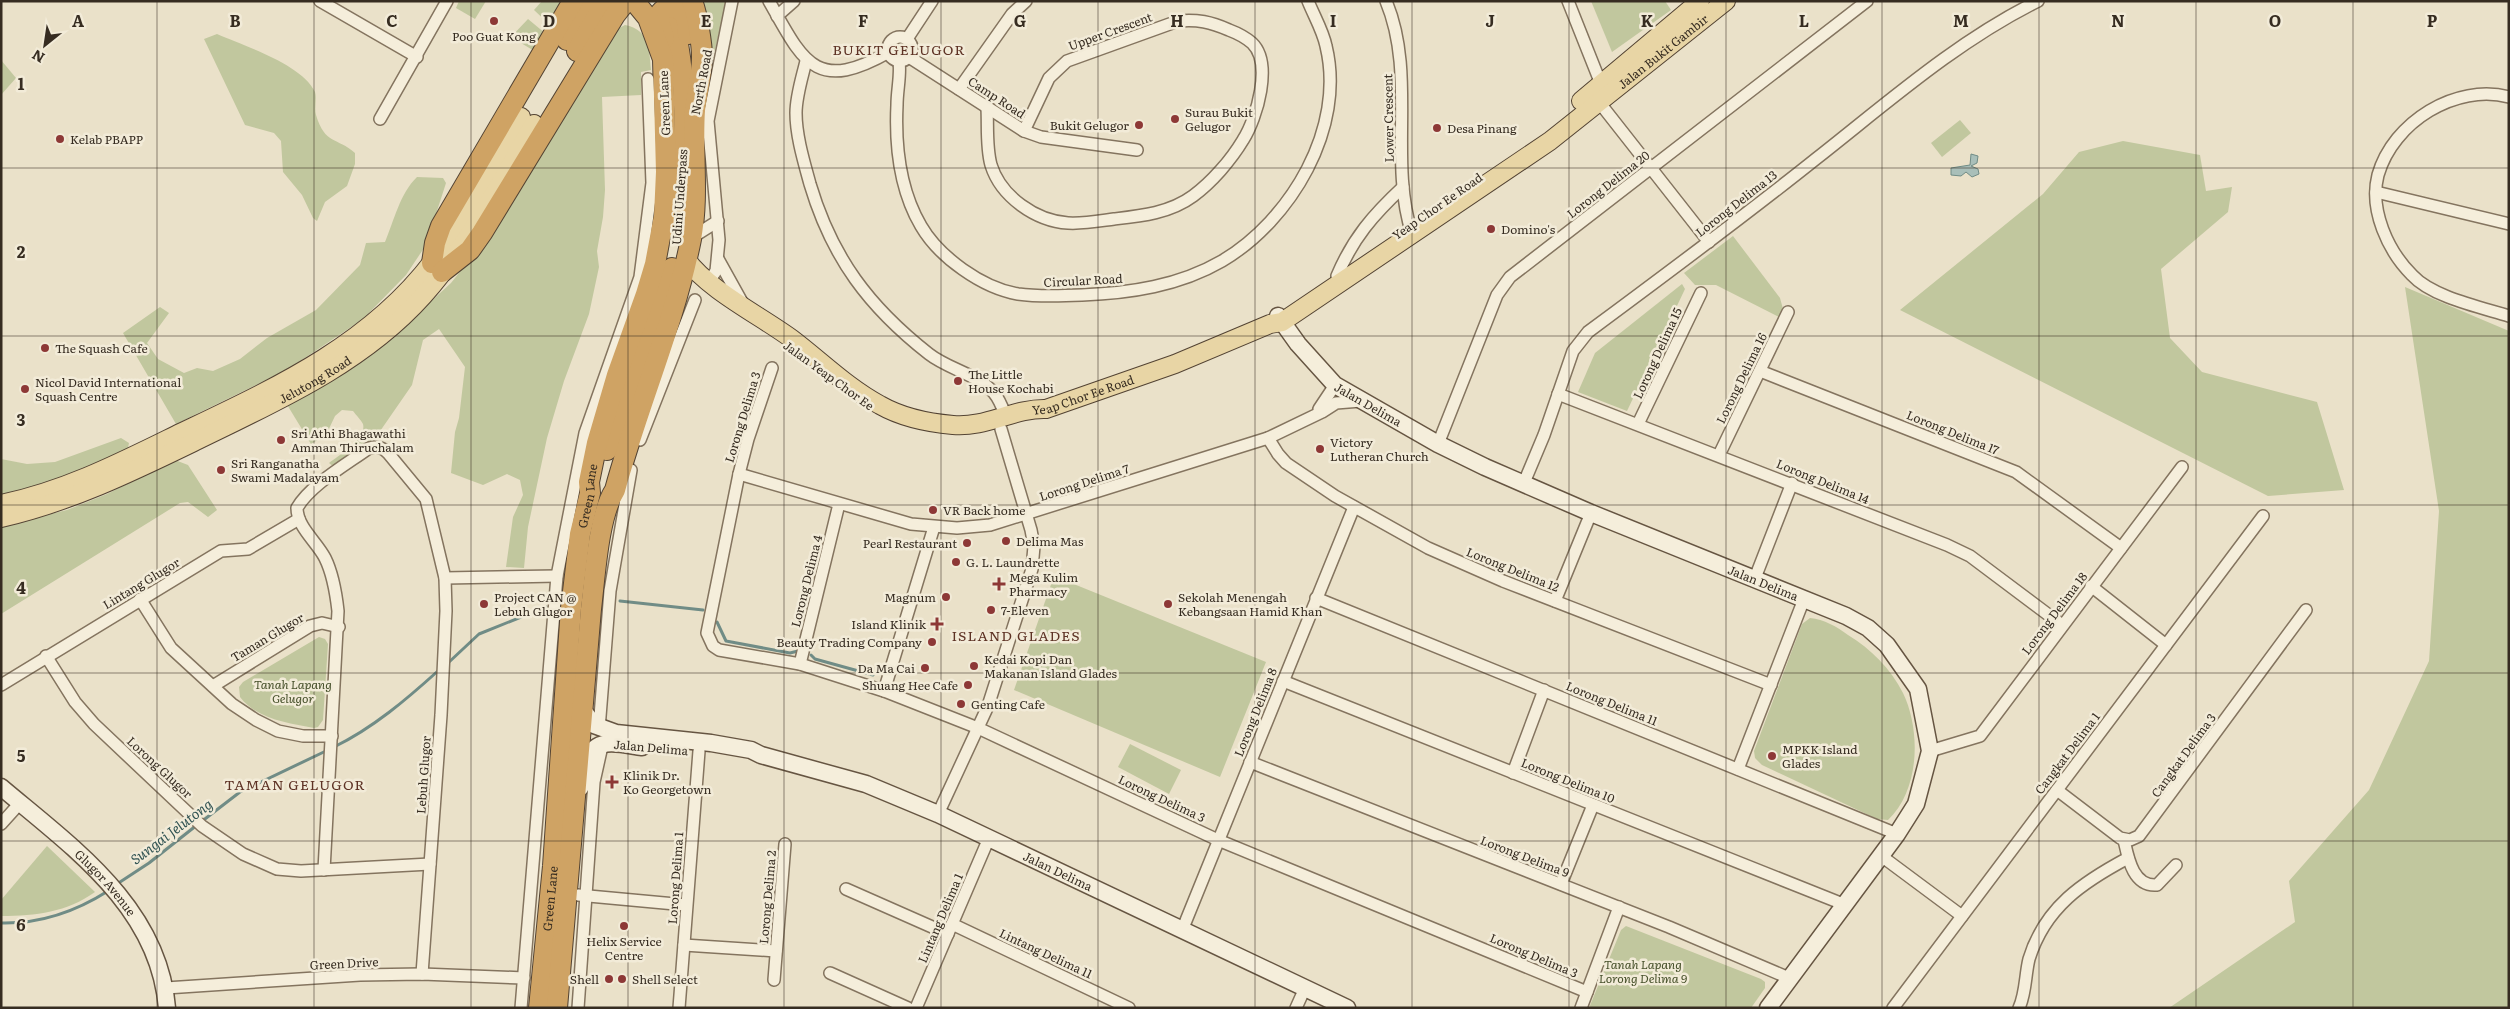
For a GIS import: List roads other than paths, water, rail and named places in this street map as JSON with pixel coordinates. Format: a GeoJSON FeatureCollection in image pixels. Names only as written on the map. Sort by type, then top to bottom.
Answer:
{"type":"FeatureCollection","features":[{"type":"Feature","properties":{"kind":"highway"},"geometry":{"type":"LineString","coordinates":[[528,120],[606,1]]}},
{"type":"Feature","properties":{"kind":"highway"},"geometry":{"type":"LineString","coordinates":[[576,2],[452,210],[435,243],[437,267],[470,250],[615,15],[626,1]]}},
{"type":"Feature","properties":{"kind":"highway","name":"Green Lane"},"geometry":{"type":"LineString","coordinates":[[539,1008],[553,866],[557,642],[571,615],[580,534],[590,493],[589,482],[597,443],[617,375],[651,279],[664,216],[666,172],[663,59],[648,18],[634,1]]}},
{"type":"Feature","properties":{"kind":"highway"},"geometry":{"type":"LineString","coordinates":[[528,120],[576,2]]}},
{"type":"Feature","properties":{"kind":"highway","name":"Green Lane"},"geometry":{"type":"LineString","coordinates":[[557,1008],[576,895],[575,797],[594,590],[609,500],[616,490],[639,411],[667,334],[687,295],[686,259],[691,238],[697,184],[695,111],[702,57],[693,2]]}},
{"type":"Feature","properties":{"kind":"highway"},"geometry":{"type":"LineString","coordinates":[[663,59],[666,44],[658,17],[664,9],[674,7],[686,19],[695,111]]}},
{"type":"Feature","properties":{"kind":"highway","name":"Udini Underpass"},"geometry":{"type":"LineString","coordinates":[[590,493],[598,483],[607,449],[668,281],[679,236],[683,154],[681,68],[674,25]]}},
{"type":"Feature","properties":{"kind":"highway","name":"Udini Underpass"},"geometry":{"type":"LineString","coordinates":[[609,500],[605,487],[618,421]]}},
{"type":"Feature","properties":{"kind":"main road","name":"Jalan Bukit Gambir"},"geometry":{"type":"LineString","coordinates":[[1601,84],[1700,1]]}},
{"type":"Feature","properties":{"kind":"main road","name":"Jalan Bukit Gambir"},"geometry":{"type":"LineString","coordinates":[[1599,102],[1726,1]]}},
{"type":"Feature","properties":{"kind":"main road","name":"Yeap Chor Ee Road"},"geometry":{"type":"LineString","coordinates":[[1004,423],[1032,408],[1046,409],[1175,364],[1277,321],[1410,230],[1544,130],[1601,84]]}},
{"type":"Feature","properties":{"kind":"main road","name":"Yeap Chor Ee Road"},"geometry":{"type":"LineString","coordinates":[[1277,321],[1337,276],[1550,141],[1599,102]]}},
{"type":"Feature","properties":{"kind":"main road","name":"Jelutong Road"},"geometry":{"type":"LineString","coordinates":[[1,504],[79,481],[216,416],[312,367],[336,352],[370,326],[404,294],[437,267],[473,229],[528,120]]}},
{"type":"Feature","properties":{"kind":"main road","name":"Jalan Yeap Chor Ee"},"geometry":{"type":"LineString","coordinates":[[686,259],[709,282],[881,406],[934,423],[975,425],[1004,423]]}},
{"type":"Feature","properties":{"kind":"main road","name":"Jelutong Road"},"geometry":{"type":"LineString","coordinates":[[1,518],[40,508],[94,490],[280,400],[344,363],[403,316],[437,267]]}},
{"type":"Feature","properties":{"kind":"main road","name":"Jalan Yeap Chor Ee"},"geometry":{"type":"LineString","coordinates":[[687,295],[699,286],[708,289],[780,339],[856,398],[878,412],[902,423],[937,431],[967,433],[1004,423]]}},
{"type":"Feature","properties":{"kind":"street"},"geometry":{"type":"LineString","coordinates":[[320,1],[417,57]]}},
{"type":"Feature","properties":{"kind":"street"},"geometry":{"type":"LineString","coordinates":[[380,120],[447,1]]}},
{"type":"Feature","properties":{"kind":"street","name":"North Road"},"geometry":{"type":"LineString","coordinates":[[709,282],[716,271],[718,258],[718,221],[708,121],[732,1]]}},
{"type":"Feature","properties":{"kind":"street"},"geometry":{"type":"LineString","coordinates":[[769,1],[789,38],[806,61],[824,68],[843,71],[869,63],[889,52]]}},
{"type":"Feature","properties":{"kind":"street"},"geometry":{"type":"LineString","coordinates":[[777,16],[794,1]]}},
{"type":"Feature","properties":{"kind":"street"},"geometry":{"type":"LineString","coordinates":[[907,39],[932,1]]}},
{"type":"Feature","properties":{"kind":"street"},"geometry":{"type":"LineString","coordinates":[[959,89],[1012,14],[1026,1]]}},
{"type":"Feature","properties":{"kind":"street","name":"Circular Road"},"geometry":{"type":"LineString","coordinates":[[904,59],[896,136],[904,186],[922,227],[939,249],[962,269],[985,282],[1016,294],[1051,297],[1119,293],[1172,282],[1221,261],[1248,244],[1272,220],[1288,200],[1308,168],[1317,148],[1327,112],[1329,94],[1330,70],[1326,45],[1308,1]]}},
{"type":"Feature","properties":{"kind":"street","name":"Lower Crescent"},"geometry":{"type":"LineString","coordinates":[[1386,1],[1391,14],[1400,62],[1403,187],[1410,230]]}},
{"type":"Feature","properties":{"kind":"street"},"geometry":{"type":"LineString","coordinates":[[1568,1],[1601,84]]}},
{"type":"Feature","properties":{"kind":"street","name":"Lorong Delima 20"},"geometry":{"type":"LineString","coordinates":[[1438,444],[1500,289],[1510,277],[1868,1]]}},
{"type":"Feature","properties":{"kind":"street","name":"Lorong Delima 13"},"geometry":{"type":"LineString","coordinates":[[1523,485],[1580,340],[1912,83],[1968,43],[2038,1]]}},
{"type":"Feature","properties":{"kind":"street","name":"Upper Crescent"},"geometry":{"type":"LineString","coordinates":[[987,108],[989,155],[992,166],[1010,196],[1040,217],[1070,224],[1154,214],[1176,206],[1193,196],[1216,175],[1244,139],[1253,118],[1262,78],[1260,57],[1253,44],[1230,30],[1196,19],[1178,21],[1067,61],[1049,78],[1024,131]]}},
{"type":"Feature","properties":{"kind":"street"},"geometry":{"type":"LineString","coordinates":[[900,36],[907,39],[913,50],[904,59],[892,58],[889,52],[889,45],[893,39],[900,36]]}},
{"type":"Feature","properties":{"kind":"street","name":"Camp Road"},"geometry":{"type":"LineString","coordinates":[[904,59],[959,89],[1024,131],[1041,137],[1138,150]]}},
{"type":"Feature","properties":{"kind":"street"},"geometry":{"type":"LineString","coordinates":[[806,61],[796,114],[804,165],[823,221],[839,256],[859,287],[888,319],[936,360],[981,383],[994,393],[1004,423],[1034,546],[1032,568],[988,706],[938,814]]}},
{"type":"Feature","properties":{"kind":"street"},"geometry":{"type":"LineString","coordinates":[[521,1008],[557,642],[557,576],[585,433],[640,277],[652,183],[648,80]]}},
{"type":"Feature","properties":{"kind":"street"},"geometry":{"type":"LineString","coordinates":[[2509,97],[2494,93],[2463,96],[2438,104],[2426,112],[2394,144],[2378,174],[2376,192],[2384,233],[2392,250],[2413,277],[2441,294],[2509,316]]}},
{"type":"Feature","properties":{"kind":"street"},"geometry":{"type":"LineString","coordinates":[[1599,102],[1709,242]]}},
{"type":"Feature","properties":{"kind":"street"},"geometry":{"type":"LineString","coordinates":[[1337,276],[1354,240],[1385,204],[1403,187]]}},
{"type":"Feature","properties":{"kind":"street"},"geometry":{"type":"LineString","coordinates":[[2376,192],[2509,224]]}},
{"type":"Feature","properties":{"kind":"street"},"geometry":{"type":"LineString","coordinates":[[691,238],[718,221]]}},
{"type":"Feature","properties":{"kind":"street","name":"North Road"},"geometry":{"type":"LineString","coordinates":[[718,258],[744,306]]}},
{"type":"Feature","properties":{"kind":"street","name":"Lorong Delima 15"},"geometry":{"type":"LineString","coordinates":[[1638,424],[1701,293]]}},
{"type":"Feature","properties":{"kind":"street"},"geometry":{"type":"LineString","coordinates":[[578,1008],[576,895],[601,736],[610,591],[628,478],[687,295]]}},
{"type":"Feature","properties":{"kind":"street","name":"Lorong Delima 16"},"geometry":{"type":"LineString","coordinates":[[1719,456],[1788,312]]}},
{"type":"Feature","properties":{"kind":"street","name":"Jalan Delima"},"geometry":{"type":"LineString","coordinates":[[1277,321],[1324,376],[1335,385],[1438,444],[1523,485],[1756,578],[1861,624],[1887,645],[1918,689],[1930,751],[1916,804],[1897,834],[1843,904],[1768,1008]]}},
{"type":"Feature","properties":{"kind":"street","name":"Lorong Delima 3"},"geometry":{"type":"LineString","coordinates":[[772,368],[748,439],[739,474],[707,633],[712,646],[719,650],[800,664],[884,690],[978,728],[1218,840],[1587,992]]}},
{"type":"Feature","properties":{"kind":"street","name":"Lorong Delima 17"},"geometry":{"type":"LineString","coordinates":[[1760,371],[2016,472],[2121,548]]}},
{"type":"Feature","properties":{"kind":"street","name":"Lorong Delima 7"},"geometry":{"type":"LineString","coordinates":[[1315,415],[1325,403],[1335,385]]}},
{"type":"Feature","properties":{"kind":"street","name":"Lorong Delima 14"},"geometry":{"type":"LineString","coordinates":[[1558,394],[1792,484],[1970,556],[2062,625]]}},
{"type":"Feature","properties":{"kind":"street","name":"Lorong Delima 7"},"geometry":{"type":"LineString","coordinates":[[739,474],[911,524],[957,528],[990,524],[1027,515],[1268,438],[1336,403],[1361,401]]}},
{"type":"Feature","properties":{"kind":"street","name":"Lorong Delima 12"},"geometry":{"type":"LineString","coordinates":[[1268,438],[1286,463],[1354,507],[1450,559],[1771,685]]}},
{"type":"Feature","properties":{"kind":"street","name":"Lebuh Glugor"},"geometry":{"type":"LineString","coordinates":[[299,520],[297,508],[309,494],[369,448],[382,448],[426,499],[445,578],[443,674],[422,974]]}},
{"type":"Feature","properties":{"kind":"street","name":"Lorong Delima 18"},"geometry":{"type":"LineString","coordinates":[[1930,751],[1980,736],[2182,467]]}},
{"type":"Feature","properties":{"kind":"street"},"geometry":{"type":"LineString","coordinates":[[1756,578],[1792,484]]}},
{"type":"Feature","properties":{"kind":"street","name":"Lorong Delima 4"},"geometry":{"type":"LineString","coordinates":[[800,664],[839,504]]}},
{"type":"Feature","properties":{"kind":"street","name":"Lorong Delima 8"},"geometry":{"type":"LineString","coordinates":[[1183,928],[1354,507]]}},
{"type":"Feature","properties":{"kind":"street"},"geometry":{"type":"LineString","coordinates":[[1555,601],[1591,513]]}},
{"type":"Feature","properties":{"kind":"street","name":"Cangkat Delima 1"},"geometry":{"type":"LineString","coordinates":[[1893,1008],[2263,516]]}},
{"type":"Feature","properties":{"kind":"street"},"geometry":{"type":"LineString","coordinates":[[299,520],[325,557],[331,572],[336,593],[339,627],[324,870]]}},
{"type":"Feature","properties":{"kind":"street","name":"Lintang Glugor"},"geometry":{"type":"LineString","coordinates":[[1,685],[221,551],[248,549],[299,520]]}},
{"type":"Feature","properties":{"kind":"street"},"geometry":{"type":"LineString","coordinates":[[884,690],[934,527]]}},
{"type":"Feature","properties":{"kind":"street"},"geometry":{"type":"LineString","coordinates":[[445,578],[557,576]]}},
{"type":"Feature","properties":{"kind":"street"},"geometry":{"type":"LineString","coordinates":[[2091,586],[2166,645]]}},
{"type":"Feature","properties":{"kind":"street","name":"Lorong Delima 11"},"geometry":{"type":"LineString","coordinates":[[1316,598],[1897,834]]}},
{"type":"Feature","properties":{"kind":"street"},"geometry":{"type":"LineString","coordinates":[[140,599],[171,648],[232,704],[256,720],[278,731],[303,736],[332,738]]}},
{"type":"Feature","properties":{"kind":"street"},"geometry":{"type":"LineString","coordinates":[[1738,769],[1804,599]]}},
{"type":"Feature","properties":{"kind":"street","name":"Cangkat Delima 3"},"geometry":{"type":"LineString","coordinates":[[2124,840],[2135,839],[2143,833],[2306,610]]}},
{"type":"Feature","properties":{"kind":"street","name":"Taman Glugor"},"geometry":{"type":"LineString","coordinates":[[213,686],[310,626],[322,623],[339,627]]}},
{"type":"Feature","properties":{"kind":"street","name":"Lorong Glugor"},"geometry":{"type":"LineString","coordinates":[[46,656],[84,714],[202,826],[244,854],[277,869],[324,870],[430,864]]}},
{"type":"Feature","properties":{"kind":"street","name":"Lorong Delima 10"},"geometry":{"type":"LineString","coordinates":[[1283,681],[1843,904]]}},
{"type":"Feature","properties":{"kind":"street"},"geometry":{"type":"LineString","coordinates":[[1513,772],[1544,690]]}},
{"type":"Feature","properties":{"kind":"street","name":"Jalan Delima"},"geometry":{"type":"LineString","coordinates":[[583,710],[601,736],[699,751],[750,757],[762,755]]}},
{"type":"Feature","properties":{"kind":"street","name":"Jalan Delima"},"geometry":{"type":"LineString","coordinates":[[601,736],[616,733],[711,743],[751,750],[762,755],[866,784],[938,814],[1183,928],[1347,1008]]}},
{"type":"Feature","properties":{"kind":"street","name":"Jalan Delima"},"geometry":{"type":"LineString","coordinates":[[575,797],[585,781],[592,751],[601,736]]}},
{"type":"Feature","properties":{"kind":"street","name":"Lorong Delima 1"},"geometry":{"type":"LineString","coordinates":[[679,1008],[699,751]]}},
{"type":"Feature","properties":{"kind":"street","name":"Lorong Delima 9"},"geometry":{"type":"LineString","coordinates":[[1250,762],[1620,907],[1789,978]]}},
{"type":"Feature","properties":{"kind":"street","name":"Glugor Avenue"},"geometry":{"type":"LineString","coordinates":[[1,787],[102,875],[119,893],[143,927],[166,988],[167,1008]]}},
{"type":"Feature","properties":{"kind":"street"},"geometry":{"type":"LineString","coordinates":[[2057,790],[2124,840],[2134,873],[2153,885],[2158,885],[2176,865]]}},
{"type":"Feature","properties":{"kind":"street"},"geometry":{"type":"LineString","coordinates":[[1,824],[20,803]]}},
{"type":"Feature","properties":{"kind":"street"},"geometry":{"type":"LineString","coordinates":[[1561,884],[1594,805]]}},
{"type":"Feature","properties":{"kind":"street","name":"Lintang Delima 1"},"geometry":{"type":"LineString","coordinates":[[921,1006],[950,929],[989,838]]}},
{"type":"Feature","properties":{"kind":"street","name":"Lorong Delima 2"},"geometry":{"type":"LineString","coordinates":[[684,945],[776,951],[785,844]]}},
{"type":"Feature","properties":{"kind":"street"},"geometry":{"type":"LineString","coordinates":[[1880,855],[1962,916]]}},
{"type":"Feature","properties":{"kind":"street"},"geometry":{"type":"LineString","coordinates":[[2019,1008],[2030,956],[2040,934],[2058,907],[2093,877],[2128,858]]}},
{"type":"Feature","properties":{"kind":"street","name":"Lintang Delima 11"},"geometry":{"type":"LineString","coordinates":[[846,889],[950,929],[1129,1008]]}},
{"type":"Feature","properties":{"kind":"street"},"geometry":{"type":"LineString","coordinates":[[576,895],[686,905]]}},
{"type":"Feature","properties":{"kind":"street"},"geometry":{"type":"LineString","coordinates":[[1581,1008],[1620,907]]}},
{"type":"Feature","properties":{"kind":"street"},"geometry":{"type":"LineString","coordinates":[[774,980],[776,951]]}},
{"type":"Feature","properties":{"kind":"street"},"geometry":{"type":"LineString","coordinates":[[830,973],[908,1008]]}},
{"type":"Feature","properties":{"kind":"street","name":"Green Drive"},"geometry":{"type":"LineString","coordinates":[[166,988],[360,975],[422,974],[524,978]]}},
{"type":"Feature","properties":{"kind":"street"},"geometry":{"type":"LineString","coordinates":[[1296,1008],[1305,988]]}},
{"type":"Feature","properties":{"kind":"water"},"geometry":{"type":"Polygon","coordinates":[[[1971,154],[1978,156],[1977,163],[1971,166],[1978,169],[1979,174],[1972,177],[1966,172],[1961,176],[1951,175],[1951,168],[1970,165],[1971,154]]]}},
{"type":"Feature","properties":{"kind":"waterway","name":"Sungai Jelutong"},"geometry":{"type":"LineString","coordinates":[[620,601],[703,610]]}},
{"type":"Feature","properties":{"kind":"waterway","name":"Sungai Jelutong"},"geometry":{"type":"LineString","coordinates":[[448,663],[479,634],[546,607]]}},
{"type":"Feature","properties":{"kind":"waterway"},"geometry":{"type":"LineString","coordinates":[[717,622],[726,641],[790,653],[798,651]]}},
{"type":"Feature","properties":{"kind":"waterway"},"geometry":{"type":"LineString","coordinates":[[811,655],[815,659],[873,675]]}},
{"type":"Feature","properties":{"kind":"waterway","name":"Sungai Jelutong"},"geometry":{"type":"LineString","coordinates":[[334,747],[376,722],[439,670]]}},
{"type":"Feature","properties":{"kind":"waterway","name":"Sungai Jelutong"},"geometry":{"type":"LineString","coordinates":[[201,822],[240,792],[328,750]]}},
{"type":"Feature","properties":{"kind":"waterway","name":"Sungai Jelutong"},"geometry":{"type":"LineString","coordinates":[[117,884],[149,863],[197,825]]}},
{"type":"Feature","properties":{"kind":"waterway","name":"Sungai Jelutong"},"geometry":{"type":"LineString","coordinates":[[1,923],[44,919],[70,911],[108,891]]}},
{"type":"Feature","properties":{"kind":"place","name":"Poo Guat Kong"},"geometry":{"type":"Point","coordinates":[494,21]}},
{"type":"Feature","properties":{"kind":"place","name":"Surau Bukit Gelugor"},"geometry":{"type":"Point","coordinates":[1175,119]}},
{"type":"Feature","properties":{"kind":"place","name":"Bukit Gelugor"},"geometry":{"type":"Point","coordinates":[1139,125]}},
{"type":"Feature","properties":{"kind":"place","name":"Desa Pinang"},"geometry":{"type":"Point","coordinates":[1437,128]}},
{"type":"Feature","properties":{"kind":"place","name":"Kelab PBAPP"},"geometry":{"type":"Point","coordinates":[60,139]}},
{"type":"Feature","properties":{"kind":"place","name":"Domino's"},"geometry":{"type":"Point","coordinates":[1491,229]}},
{"type":"Feature","properties":{"kind":"place","name":"The Squash Cafe"},"geometry":{"type":"Point","coordinates":[45,348]}},
{"type":"Feature","properties":{"kind":"place","name":"The Little House Kochabi"},"geometry":{"type":"Point","coordinates":[958,381]}},
{"type":"Feature","properties":{"kind":"place","name":"Nicol David International Squash Centre"},"geometry":{"type":"Point","coordinates":[25,389]}},
{"type":"Feature","properties":{"kind":"place","name":"Sri Athi Bhagawathi Amman Thiruchalam"},"geometry":{"type":"Point","coordinates":[281,440]}},
{"type":"Feature","properties":{"kind":"place","name":"Victory Lutheran Church"},"geometry":{"type":"Point","coordinates":[1320,449]}},
{"type":"Feature","properties":{"kind":"place","name":"Sri Ranganatha Swami Madalayam"},"geometry":{"type":"Point","coordinates":[221,470]}},
{"type":"Feature","properties":{"kind":"place","name":"VR Back home"},"geometry":{"type":"Point","coordinates":[933,510]}},
{"type":"Feature","properties":{"kind":"place","name":"Delima Mas"},"geometry":{"type":"Point","coordinates":[1006,541]}},
{"type":"Feature","properties":{"kind":"place","name":"Pearl Restaurant"},"geometry":{"type":"Point","coordinates":[967,543]}},
{"type":"Feature","properties":{"kind":"place","name":"G. L. Laundrette"},"geometry":{"type":"Point","coordinates":[956,562]}},
{"type":"Feature","properties":{"kind":"place","name":"Mega Kulim Pharmacy"},"geometry":{"type":"Point","coordinates":[999,584]}},
{"type":"Feature","properties":{"kind":"place","name":"Magnum"},"geometry":{"type":"Point","coordinates":[946,597]}},
{"type":"Feature","properties":{"kind":"place","name":"Project CAN @ Lebuh Glugor"},"geometry":{"type":"Point","coordinates":[484,604]}},
{"type":"Feature","properties":{"kind":"place","name":"Sekolah Menengah Kebangsaan Hamid Khan"},"geometry":{"type":"Point","coordinates":[1168,604]}},
{"type":"Feature","properties":{"kind":"place","name":"7-Eleven"},"geometry":{"type":"Point","coordinates":[991,610]}},
{"type":"Feature","properties":{"kind":"place","name":"Island Klinik"},"geometry":{"type":"Point","coordinates":[937,624]}},
{"type":"Feature","properties":{"kind":"place","name":"Beauty Trading Company"},"geometry":{"type":"Point","coordinates":[932,642]}},
{"type":"Feature","properties":{"kind":"place","name":"Kedai Kopi Dan Makanan Island Glades"},"geometry":{"type":"Point","coordinates":[974,666]}},
{"type":"Feature","properties":{"kind":"place","name":"Da Ma Cai"},"geometry":{"type":"Point","coordinates":[925,668]}},
{"type":"Feature","properties":{"kind":"place","name":"Shuang Hee Cafe"},"geometry":{"type":"Point","coordinates":[968,685]}},
{"type":"Feature","properties":{"kind":"place","name":"Genting Cafe"},"geometry":{"type":"Point","coordinates":[961,704]}},
{"type":"Feature","properties":{"kind":"place","name":"MPKK Island Glades"},"geometry":{"type":"Point","coordinates":[1772,756]}},
{"type":"Feature","properties":{"kind":"place","name":"Klinik Dr. Ko Georgetown"},"geometry":{"type":"Point","coordinates":[612,782]}},
{"type":"Feature","properties":{"kind":"place","name":"Helix Service Centre"},"geometry":{"type":"Point","coordinates":[624,926]}},
{"type":"Feature","properties":{"kind":"place","name":"Shell"},"geometry":{"type":"Point","coordinates":[609,979]}},
{"type":"Feature","properties":{"kind":"place","name":"Shell Select"},"geometry":{"type":"Point","coordinates":[622,979]}},
{"type":"Feature","properties":{"kind":"district","name":"BUKIT GELUGOR"},"geometry":{"type":"Point","coordinates":[899,49]}},
{"type":"Feature","properties":{"kind":"district","name":"ISLAND GLADES"},"geometry":{"type":"Point","coordinates":[1016,635]}},
{"type":"Feature","properties":{"kind":"district","name":"TAMAN GELUGOR"},"geometry":{"type":"Point","coordinates":[295,784]}},
{"type":"Feature","properties":{"kind":"park label","name":"Tanah Lapang Gelugor"},"geometry":{"type":"Point","coordinates":[293,691]}},
{"type":"Feature","properties":{"kind":"park label","name":"Tanah Lapang Lorong Delima 9"},"geometry":{"type":"Point","coordinates":[1643,971]}}]}
